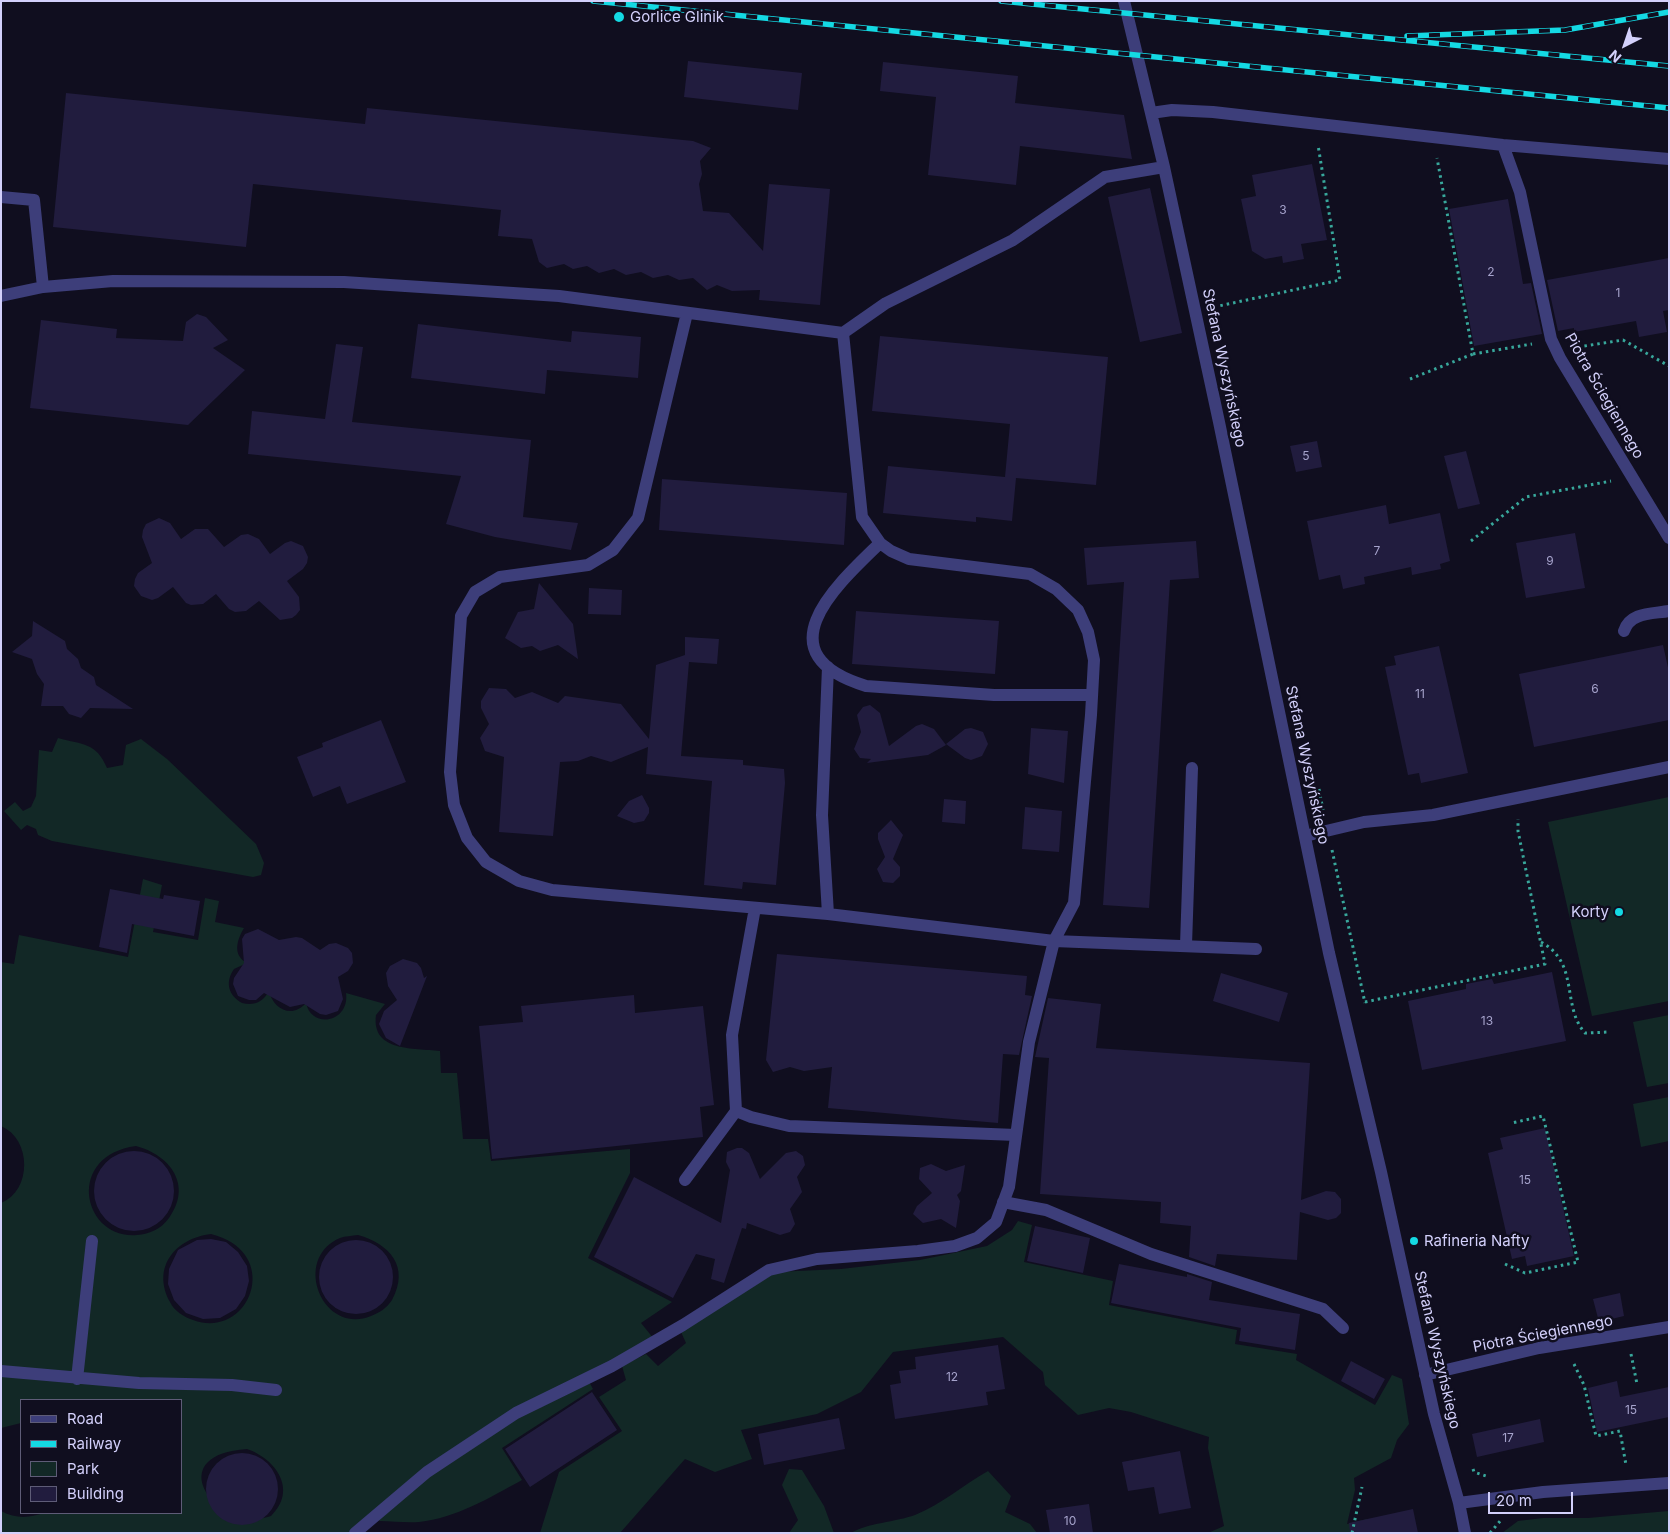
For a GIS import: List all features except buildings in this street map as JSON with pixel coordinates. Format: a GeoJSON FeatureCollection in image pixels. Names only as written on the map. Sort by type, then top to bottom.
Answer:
{"type":"FeatureCollection","features":[{"type":"Feature","properties":{"kind":"street","name":"Stefana Wyszyńskiego"},"geometry":{"type":"LineString","coordinates":[[1124,1],[1164,167],[1329,954],[1381,1172],[1425,1375],[1443,1451],[1459,1503],[1465,1533]]}},
{"type":"Feature","properties":{"kind":"street"},"geometry":{"type":"LineString","coordinates":[[1151,113],[1172,110],[1213,112],[1503,145],[1669,159]]}},
{"type":"Feature","properties":{"kind":"street","name":"Piotra Ściegiennego"},"geometry":{"type":"LineString","coordinates":[[1503,145],[1520,192],[1551,339],[1669,538]]}},
{"type":"Feature","properties":{"kind":"street"},"geometry":{"type":"LineString","coordinates":[[1,296],[43,286],[113,281],[344,282],[559,296],[843,333],[886,303],[1013,240],[1106,177],[1164,167]]}},
{"type":"Feature","properties":{"kind":"street"},"geometry":{"type":"LineString","coordinates":[[1,197],[34,200],[43,286]]}},
{"type":"Feature","properties":{"kind":"street"},"geometry":{"type":"LineString","coordinates":[[687,313],[638,518],[613,550],[588,565],[500,578],[475,592],[461,616],[450,772],[454,805],[467,838],[486,862],[519,881],[552,890],[828,914],[1054,941],[1256,949]]}},
{"type":"Feature","properties":{"kind":"street"},"geometry":{"type":"LineString","coordinates":[[355,1533],[427,1472],[516,1412],[612,1366],[683,1326],[769,1270],[817,1259],[918,1251],[955,1246],[977,1238],[996,1222],[1008,1188],[1029,1042],[1054,941],[1074,903],[1094,660],[1088,632],[1078,610],[1056,589],[1030,574],[909,559],[891,551],[880,543],[862,517],[843,333]]}},
{"type":"Feature","properties":{"kind":"street"},"geometry":{"type":"LineString","coordinates":[[880,543],[838,582],[820,609],[811,637],[820,659],[846,680],[866,686],[994,695],[1092,695]]}},
{"type":"Feature","properties":{"kind":"street"},"geometry":{"type":"LineString","coordinates":[[1624,631],[1630,619],[1669,610]]}},
{"type":"Feature","properties":{"kind":"street"},"geometry":{"type":"LineString","coordinates":[[828,667],[822,815],[828,914]]}},
{"type":"Feature","properties":{"kind":"street"},"geometry":{"type":"LineString","coordinates":[[1305,836],[1364,822],[1433,815],[1669,767]]}},
{"type":"Feature","properties":{"kind":"street"},"geometry":{"type":"LineString","coordinates":[[1186,945],[1192,768]]}},
{"type":"Feature","properties":{"kind":"street"},"geometry":{"type":"LineString","coordinates":[[685,1180],[736,1111],[732,1035],[755,908]]}},
{"type":"Feature","properties":{"kind":"street"},"geometry":{"type":"LineString","coordinates":[[736,1111],[751,1117],[789,1126],[1016,1135]]}},
{"type":"Feature","properties":{"kind":"street"},"geometry":{"type":"LineString","coordinates":[[1003,1202],[1046,1210],[1151,1254],[1323,1308],[1343,1328]]}},
{"type":"Feature","properties":{"kind":"street"},"geometry":{"type":"LineString","coordinates":[[77,1379],[92,1241]]}},
{"type":"Feature","properties":{"kind":"street","name":"Piotra Ściegiennego"},"geometry":{"type":"LineString","coordinates":[[1425,1375],[1539,1348],[1669,1327]]}},
{"type":"Feature","properties":{"kind":"street"},"geometry":{"type":"LineString","coordinates":[[1,1371],[139,1384],[232,1385],[276,1390]]}},
{"type":"Feature","properties":{"kind":"street"},"geometry":{"type":"LineString","coordinates":[[1459,1503],[1543,1492],[1669,1483]]}},
{"type":"Feature","properties":{"kind":"path"},"geometry":{"type":"LineString","coordinates":[[1214,307],[1340,280],[1316,136]]}},
{"type":"Feature","properties":{"kind":"path"},"geometry":{"type":"LineString","coordinates":[[1439,154],[1436,161],[1473,354]]}},
{"type":"Feature","properties":{"kind":"path"},"geometry":{"type":"LineString","coordinates":[[1212,297],[1216,316]]}},
{"type":"Feature","properties":{"kind":"path"},"geometry":{"type":"LineString","coordinates":[[1582,356],[1577,348],[1623,340],[1669,366]]}},
{"type":"Feature","properties":{"kind":"path"},"geometry":{"type":"LineString","coordinates":[[1410,379],[1473,354],[1536,343]]}},
{"type":"Feature","properties":{"kind":"path"},"geometry":{"type":"LineString","coordinates":[[1471,541],[1526,497],[1632,477]]}},
{"type":"Feature","properties":{"kind":"path"},"geometry":{"type":"LineString","coordinates":[[1318,788],[1366,1012]]}},
{"type":"Feature","properties":{"kind":"path"},"geometry":{"type":"LineString","coordinates":[[1364,1002],[1545,964],[1518,831],[1518,798]]}},
{"type":"Feature","properties":{"kind":"path"},"geometry":{"type":"LineString","coordinates":[[1540,942],[1550,947],[1566,970],[1577,1024],[1585,1033],[1609,1032]]}},
{"type":"Feature","properties":{"kind":"path"},"geometry":{"type":"LineString","coordinates":[[1505,1264],[1525,1273],[1578,1262],[1543,1116],[1512,1124]]}},
{"type":"Feature","properties":{"kind":"path"},"geometry":{"type":"LineString","coordinates":[[1631,1354],[1637,1384]]}},
{"type":"Feature","properties":{"kind":"path"},"geometry":{"type":"LineString","coordinates":[[1574,1363],[1584,1385],[1596,1436],[1620,1431],[1627,1468],[1617,1469]]}},
{"type":"Feature","properties":{"kind":"path"},"geometry":{"type":"LineString","coordinates":[[1470,1464],[1474,1472],[1490,1478],[1498,1477]]}},
{"type":"Feature","properties":{"kind":"path"},"geometry":{"type":"LineString","coordinates":[[1352,1533],[1362,1487]]}},
{"type":"Feature","properties":{"kind":"green space"},"geometry":{"type":"Polygon","coordinates":[[[58,738],[93,749],[98,753],[107,768],[123,765],[126,745],[141,739],[167,759],[256,844],[264,863],[261,875],[253,877],[52,841],[38,835],[36,829],[27,825],[21,830],[4,811],[15,802],[23,811],[31,807],[36,796],[39,750],[52,752],[58,738]]]}},
{"type":"Feature","properties":{"kind":"green space","name":"Korty"},"geometry":{"type":"Polygon","coordinates":[[[1669,797],[1669,1001],[1592,1016],[1548,822],[1669,797]]]}},
{"type":"Feature","properties":{"kind":"green space"},"geometry":{"type":"Polygon","coordinates":[[[143,879],[162,885],[153,932],[198,940],[205,898],[219,901],[215,922],[244,928],[239,937],[237,947],[239,956],[247,963],[234,969],[229,979],[229,988],[237,1000],[242,1003],[254,1003],[264,998],[269,991],[274,1003],[284,1010],[295,1010],[301,1008],[306,1003],[310,1012],[315,1017],[322,1019],[330,1019],[342,1011],[346,1003],[346,993],[385,1004],[376,1015],[376,1027],[380,1036],[396,1046],[440,1051],[441,1073],[457,1073],[463,1139],[488,1139],[491,1161],[630,1149],[630,1173],[588,1258],[672,1302],[641,1323],[654,1339],[425,1469],[349,1533],[1,1533],[1,1511],[22,1517],[40,1514],[182,1514],[182,1399],[20,1399],[20,1423],[1,1428],[1,1373],[277,1394],[281,1386],[232,1381],[75,1376],[1,1368],[1,1203],[11,1197],[18,1188],[23,1177],[24,1165],[23,1153],[18,1142],[11,1133],[1,1126],[1,962],[14,964],[19,935],[128,957],[143,879]],[[136,1146],[113,1153],[98,1165],[90,1180],[89,1196],[94,1212],[104,1225],[118,1233],[137,1235],[155,1230],[166,1222],[176,1206],[179,1194],[178,1183],[168,1164],[159,1156],[136,1146]],[[211,1234],[187,1241],[178,1248],[170,1256],[165,1266],[163,1277],[165,1289],[174,1308],[193,1320],[213,1323],[230,1318],[243,1307],[251,1292],[252,1275],[247,1258],[234,1244],[211,1234]],[[358,1235],[340,1238],[325,1248],[317,1262],[316,1277],[319,1292],[327,1306],[339,1315],[354,1319],[371,1316],[385,1308],[392,1300],[399,1277],[398,1267],[388,1251],[379,1244],[358,1235]],[[247,1449],[220,1454],[206,1465],[202,1478],[206,1492],[217,1504],[232,1514],[251,1519],[271,1516],[279,1506],[283,1496],[280,1476],[267,1460],[247,1449]]]}},
{"type":"Feature","properties":{"kind":"green space"},"geometry":{"type":"Polygon","coordinates":[[[1669,1015],[1669,1083],[1647,1087],[1633,1022],[1669,1015]]]}},
{"type":"Feature","properties":{"kind":"green space"},"geometry":{"type":"Polygon","coordinates":[[[1669,1097],[1669,1141],[1641,1147],[1633,1104],[1669,1097]]]}},
{"type":"Feature","properties":{"kind":"green space"},"geometry":{"type":"Polygon","coordinates":[[[1018,1221],[1032,1225],[1024,1262],[1113,1281],[1109,1305],[1237,1330],[1235,1344],[1297,1354],[1296,1360],[1375,1405],[1392,1375],[1402,1379],[1409,1424],[1397,1440],[1391,1458],[1354,1478],[1355,1490],[1347,1524],[1367,1519],[1370,1533],[1208,1533],[1224,1526],[1208,1448],[1209,1437],[1131,1412],[1109,1408],[1078,1415],[1045,1385],[1043,1372],[1003,1337],[893,1352],[861,1392],[817,1414],[741,1430],[752,1459],[715,1472],[685,1459],[620,1533],[540,1533],[559,1472],[622,1431],[599,1397],[626,1380],[622,1366],[646,1354],[658,1366],[686,1343],[681,1332],[776,1272],[841,1269],[920,1260],[987,1246],[1012,1230],[1018,1221]]]}},
{"type":"Feature","properties":{"kind":"green space"},"geometry":{"type":"Polygon","coordinates":[[[588,1380],[593,1389],[502,1448],[522,1480],[459,1512],[433,1520],[404,1522],[380,1521],[376,1518],[428,1475],[517,1415],[588,1380]]]}},
{"type":"Feature","properties":{"kind":"green space"},"geometry":{"type":"Polygon","coordinates":[[[789,1469],[802,1470],[824,1506],[834,1533],[789,1533],[798,1520],[782,1485],[789,1469]]]}},
{"type":"Feature","properties":{"kind":"green space"},"geometry":{"type":"Polygon","coordinates":[[[988,1471],[1011,1496],[1005,1512],[1030,1524],[1037,1533],[851,1533],[865,1527],[915,1515],[988,1471]]]}},
{"type":"Feature","properties":{"kind":"green space"},"geometry":{"type":"Polygon","coordinates":[[[1669,1511],[1669,1533],[1502,1533],[1518,1521],[1543,1518],[1588,1518],[1669,1511]]]}},
{"type":"Feature","properties":{"kind":"railway"},"geometry":{"type":"LineString","coordinates":[[593,1],[1669,108]]}},
{"type":"Feature","properties":{"kind":"railway"},"geometry":{"type":"LineString","coordinates":[[1001,1],[1669,66]]}},
{"type":"Feature","properties":{"kind":"railway"},"geometry":{"type":"LineString","coordinates":[[1407,36],[1565,30],[1669,12]]}},
{"type":"Feature","properties":{"kind":"place","name":"Gorlice Glinik"},"geometry":{"type":"Point","coordinates":[619,17]}},
{"type":"Feature","properties":{"kind":"place","name":"Korty"},"geometry":{"type":"Point","coordinates":[1619,912]}},
{"type":"Feature","properties":{"kind":"place","name":"Rafineria Nafty"},"geometry":{"type":"Point","coordinates":[1414,1241]}}]}
